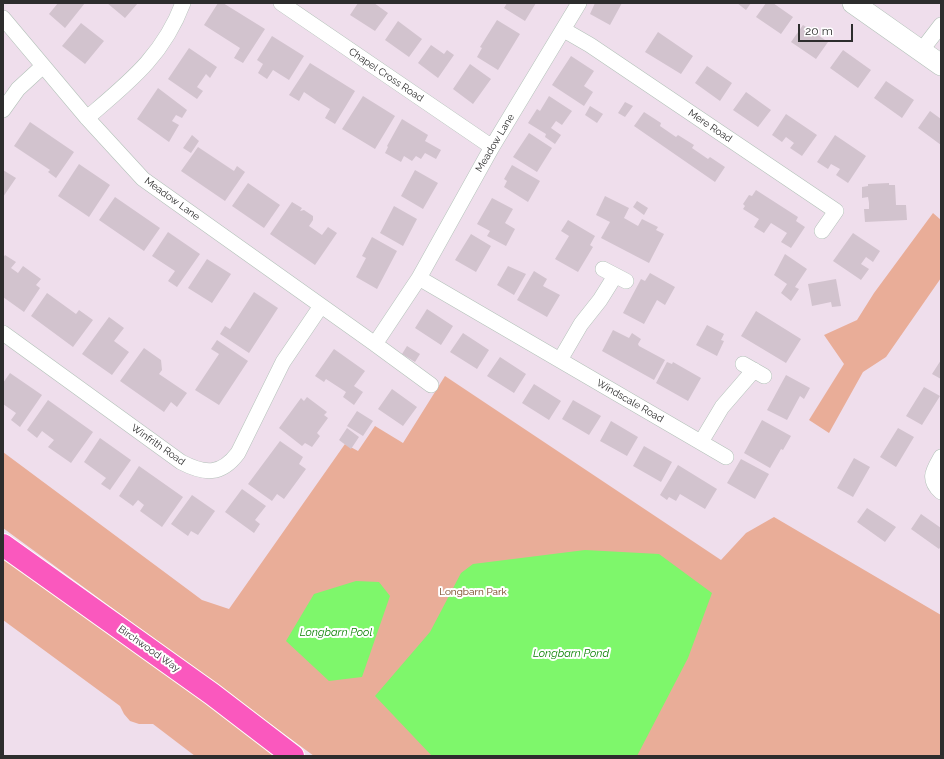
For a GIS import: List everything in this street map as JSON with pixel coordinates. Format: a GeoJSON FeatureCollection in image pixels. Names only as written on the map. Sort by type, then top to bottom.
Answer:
{"type":"FeatureCollection","features":[{"type":"Feature","properties":{"kind":"main road","name":"Birchwood Way"},"geometry":{"type":"LineString","coordinates":[[3,545],[212,694],[293,756]]}},
{"type":"Feature","properties":{"kind":"street"},"geometry":{"type":"LineString","coordinates":[[87,118],[133,78],[154,56],[168,35],[183,3]]}},
{"type":"Feature","properties":{"kind":"street","name":"Chapel Cross Road"},"geometry":{"type":"LineString","coordinates":[[281,3],[492,147]]}},
{"type":"Feature","properties":{"kind":"street","name":"Meadow Lane"},"geometry":{"type":"LineString","coordinates":[[375,344],[419,278],[492,147],[579,3]]}},
{"type":"Feature","properties":{"kind":"street"},"geometry":{"type":"LineString","coordinates":[[853,3],[941,66]]}},
{"type":"Feature","properties":{"kind":"street","name":"Meadow Lane"},"geometry":{"type":"LineString","coordinates":[[3,18],[87,118],[144,179],[431,385]]}},
{"type":"Feature","properties":{"kind":"street"},"geometry":{"type":"LineString","coordinates":[[921,51],[941,25]]}},
{"type":"Feature","properties":{"kind":"street","name":"Mere Road"},"geometry":{"type":"LineString","coordinates":[[564,30],[596,49],[836,211],[822,231]]}},
{"type":"Feature","properties":{"kind":"street"},"geometry":{"type":"LineString","coordinates":[[3,110],[18,89],[43,66]]}},
{"type":"Feature","properties":{"kind":"street"},"geometry":{"type":"LineString","coordinates":[[560,360],[581,324],[600,300],[615,275]]}},
{"type":"Feature","properties":{"kind":"street","name":"Windscale Road"},"geometry":{"type":"LineString","coordinates":[[419,278],[726,457]]}},
{"type":"Feature","properties":{"kind":"street","name":"Winfrith Road"},"geometry":{"type":"LineString","coordinates":[[3,333],[181,462],[190,467],[207,472],[221,469],[238,453],[283,362],[321,306]]}},
{"type":"Feature","properties":{"kind":"street"},"geometry":{"type":"LineString","coordinates":[[701,442],[722,407],[754,370]]}},
{"type":"Feature","properties":{"kind":"street"},"geometry":{"type":"LineString","coordinates":[[941,457],[932,472],[933,482],[941,492]]}},
{"type":"Feature","properties":{"kind":"green space"},"geometry":{"type":"Polygon","coordinates":[[[933,213],[941,220],[941,278],[886,357],[863,372],[829,433],[809,420],[844,364],[824,335],[857,320],[874,293],[933,213]]]}},
{"type":"Feature","properties":{"kind":"green space","name":"Longbarn Park"},"geometry":{"type":"Polygon","coordinates":[[[445,376],[721,560],[746,533],[774,517],[941,615],[941,756],[314,756],[3,528],[3,452],[202,600],[229,609],[345,444],[358,451],[375,426],[403,443],[445,376]]]}},
{"type":"Feature","properties":{"kind":"green space"},"geometry":{"type":"Polygon","coordinates":[[[3,552],[281,756],[195,756],[153,724],[139,724],[130,721],[120,706],[3,620],[3,552]]]}},
{"type":"Feature","properties":{"kind":"water","name":"Longbarn Pond"},"geometry":{"type":"Polygon","coordinates":[[[585,550],[659,554],[712,593],[688,658],[637,756],[432,756],[375,696],[430,632],[461,573],[473,564],[585,550]]]}},
{"type":"Feature","properties":{"kind":"water","name":"Longbarn Pool"},"geometry":{"type":"Polygon","coordinates":[[[356,581],[379,582],[390,596],[362,677],[329,681],[286,641],[314,594],[356,581]]]}},
{"type":"Feature","properties":{"kind":"building"},"geometry":{"type":"Polygon","coordinates":[[[58,3],[85,3],[65,28],[49,14],[58,3]]]}},
{"type":"Feature","properties":{"kind":"building"},"geometry":{"type":"Polygon","coordinates":[[[107,3],[138,3],[125,18],[107,3]]]}},
{"type":"Feature","properties":{"kind":"building"},"geometry":{"type":"Polygon","coordinates":[[[218,3],[223,3],[265,29],[243,63],[234,58],[240,48],[204,25],[218,3]]]}},
{"type":"Feature","properties":{"kind":"building"},"geometry":{"type":"Polygon","coordinates":[[[358,3],[374,3],[388,13],[375,31],[350,15],[358,3]]]}},
{"type":"Feature","properties":{"kind":"building"},"geometry":{"type":"Polygon","coordinates":[[[507,3],[536,3],[525,21],[504,8],[507,3]]]}},
{"type":"Feature","properties":{"kind":"building"},"geometry":{"type":"Polygon","coordinates":[[[595,3],[622,3],[610,25],[590,14],[595,3]]]}},
{"type":"Feature","properties":{"kind":"building"},"geometry":{"type":"Polygon","coordinates":[[[737,3],[751,3],[746,10],[737,3]]]}},
{"type":"Feature","properties":{"kind":"building"},"geometry":{"type":"Polygon","coordinates":[[[766,3],[773,3],[793,17],[781,34],[756,17],[766,3]]]}},
{"type":"Feature","properties":{"kind":"building"},"geometry":{"type":"Polygon","coordinates":[[[497,20],[520,34],[498,70],[477,57],[482,48],[480,47],[497,20]]]}},
{"type":"Feature","properties":{"kind":"building"},"geometry":{"type":"Polygon","coordinates":[[[398,21],[422,39],[409,57],[385,40],[398,21]]]}},
{"type":"Feature","properties":{"kind":"building"},"geometry":{"type":"Polygon","coordinates":[[[81,23],[104,41],[85,64],[62,46],[81,23]]]}},
{"type":"Feature","properties":{"kind":"building"},"geometry":{"type":"Polygon","coordinates":[[[803,25],[828,42],[816,59],[791,42],[803,25]]]}},
{"type":"Feature","properties":{"kind":"building"},"geometry":{"type":"Polygon","coordinates":[[[658,32],[693,56],[681,74],[645,52],[658,32]]]}},
{"type":"Feature","properties":{"kind":"building"},"geometry":{"type":"Polygon","coordinates":[[[272,36],[304,56],[289,80],[273,70],[267,79],[258,73],[263,64],[257,60],[272,36]]]}},
{"type":"Feature","properties":{"kind":"building"},"geometry":{"type":"Polygon","coordinates":[[[431,45],[444,54],[447,50],[454,55],[438,78],[418,63],[431,45]]]}},
{"type":"Feature","properties":{"kind":"building"},"geometry":{"type":"Polygon","coordinates":[[[189,48],[217,67],[210,78],[206,74],[197,87],[203,91],[197,99],[168,79],[189,48]]]}},
{"type":"Feature","properties":{"kind":"building"},"geometry":{"type":"Polygon","coordinates":[[[843,50],[871,70],[858,88],[830,68],[843,50]]]}},
{"type":"Feature","properties":{"kind":"building"},"geometry":{"type":"Polygon","coordinates":[[[571,56],[594,71],[584,86],[593,92],[584,106],[552,85],[571,56]]]}},
{"type":"Feature","properties":{"kind":"building"},"geometry":{"type":"Polygon","coordinates":[[[310,63],[355,91],[335,124],[325,118],[330,109],[304,92],[299,101],[289,95],[310,63]]]}},
{"type":"Feature","properties":{"kind":"building"},"geometry":{"type":"Polygon","coordinates":[[[470,64],[491,79],[473,104],[453,89],[470,64]]]}},
{"type":"Feature","properties":{"kind":"building"},"geometry":{"type":"Polygon","coordinates":[[[707,66],[732,83],[720,101],[695,83],[707,66]]]}},
{"type":"Feature","properties":{"kind":"building"},"geometry":{"type":"Polygon","coordinates":[[[886,81],[914,100],[902,118],[874,98],[886,81]]]}},
{"type":"Feature","properties":{"kind":"building"},"geometry":{"type":"Polygon","coordinates":[[[158,88],[187,110],[182,118],[176,115],[172,121],[179,125],[169,142],[137,119],[158,88]]]}},
{"type":"Feature","properties":{"kind":"building"},"geometry":{"type":"Polygon","coordinates":[[[746,92],[771,110],[758,127],[733,110],[746,92]]]}},
{"type":"Feature","properties":{"kind":"building"},"geometry":{"type":"Polygon","coordinates":[[[363,96],[395,116],[375,149],[342,129],[363,96]]]}},
{"type":"Feature","properties":{"kind":"building"},"geometry":{"type":"Polygon","coordinates":[[[549,96],[572,111],[562,125],[556,121],[551,128],[561,135],[555,144],[545,137],[546,134],[528,123],[537,109],[540,111],[549,96]]]}},
{"type":"Feature","properties":{"kind":"building"},"geometry":{"type":"Polygon","coordinates":[[[625,102],[633,106],[625,117],[618,113],[625,102]]]}},
{"type":"Feature","properties":{"kind":"building"},"geometry":{"type":"Polygon","coordinates":[[[590,106],[603,114],[597,123],[585,115],[590,106]]]}},
{"type":"Feature","properties":{"kind":"building"},"geometry":{"type":"Polygon","coordinates":[[[930,111],[941,119],[941,145],[918,128],[930,111]]]}},
{"type":"Feature","properties":{"kind":"building"},"geometry":{"type":"Polygon","coordinates":[[[644,112],[661,123],[660,126],[676,137],[678,135],[694,145],[692,148],[708,159],[710,157],[725,167],[715,182],[634,126],[644,112]]]}},
{"type":"Feature","properties":{"kind":"building"},"geometry":{"type":"Polygon","coordinates":[[[786,114],[817,135],[802,156],[790,148],[794,143],[786,137],[782,142],[772,135],[786,114]]]}},
{"type":"Feature","properties":{"kind":"building"},"geometry":{"type":"Polygon","coordinates":[[[402,119],[428,135],[425,141],[441,150],[436,159],[425,153],[421,159],[416,156],[412,161],[404,156],[401,162],[385,153],[388,147],[387,146],[402,119]]]}},
{"type":"Feature","properties":{"kind":"building"},"geometry":{"type":"Polygon","coordinates":[[[30,122],[74,152],[56,178],[48,172],[50,170],[14,146],[30,122]]]}},
{"type":"Feature","properties":{"kind":"building"},"geometry":{"type":"Polygon","coordinates":[[[529,133],[552,148],[537,172],[513,157],[529,133]]]}},
{"type":"Feature","properties":{"kind":"building"},"geometry":{"type":"Polygon","coordinates":[[[192,135],[199,141],[191,153],[183,148],[192,135]]]}},
{"type":"Feature","properties":{"kind":"building"},"geometry":{"type":"Polygon","coordinates":[[[835,135],[866,156],[848,183],[836,175],[840,169],[831,164],[828,169],[817,162],[835,135]]]}},
{"type":"Feature","properties":{"kind":"building"},"geometry":{"type":"Polygon","coordinates":[[[198,147],[234,171],[237,166],[245,172],[225,201],[181,171],[198,147]]]}},
{"type":"Feature","properties":{"kind":"building"},"geometry":{"type":"Polygon","coordinates":[[[79,164],[110,185],[89,217],[58,196],[79,164]]]}},
{"type":"Feature","properties":{"kind":"building"},"geometry":{"type":"Polygon","coordinates":[[[512,165],[540,181],[528,202],[504,187],[507,181],[504,179],[512,165]]]}},
{"type":"Feature","properties":{"kind":"building"},"geometry":{"type":"Polygon","coordinates":[[[3,170],[16,178],[3,197],[3,170]]]}},
{"type":"Feature","properties":{"kind":"building"},"geometry":{"type":"Polygon","coordinates":[[[415,170],[438,183],[423,209],[401,196],[415,170]]]}},
{"type":"Feature","properties":{"kind":"building"},"geometry":{"type":"Polygon","coordinates":[[[248,183],[280,205],[264,228],[232,206],[248,183]]]}},
{"type":"Feature","properties":{"kind":"building"},"geometry":{"type":"Polygon","coordinates":[[[889,183],[889,185],[895,185],[896,205],[906,205],[907,220],[865,222],[864,209],[869,209],[869,203],[868,197],[862,198],[862,187],[868,186],[868,184],[889,183]]]}},
{"type":"Feature","properties":{"kind":"building"},"geometry":{"type":"Polygon","coordinates":[[[756,190],[798,217],[796,221],[805,227],[791,248],[781,242],[787,233],[771,223],[764,233],[754,227],[759,219],[743,209],[745,206],[743,204],[749,195],[752,196],[756,190]]]}},
{"type":"Feature","properties":{"kind":"building"},"geometry":{"type":"Polygon","coordinates":[[[605,196],[629,208],[624,218],[638,226],[642,219],[658,227],[656,230],[664,234],[649,263],[601,238],[610,222],[596,215],[605,196]]]}},
{"type":"Feature","properties":{"kind":"building"},"geometry":{"type":"Polygon","coordinates":[[[115,197],[160,228],[144,251],[99,220],[115,197]]]}},
{"type":"Feature","properties":{"kind":"building"},"geometry":{"type":"Polygon","coordinates":[[[492,198],[513,209],[505,223],[515,229],[506,246],[487,236],[490,231],[477,224],[492,198]]]}},
{"type":"Feature","properties":{"kind":"building"},"geometry":{"type":"Polygon","coordinates":[[[637,201],[648,208],[644,215],[633,207],[637,201]]]}},
{"type":"Feature","properties":{"kind":"building"},"geometry":{"type":"Polygon","coordinates":[[[292,202],[302,208],[300,211],[304,210],[313,216],[313,220],[309,226],[322,235],[328,227],[337,233],[315,265],[270,234],[292,202]]]}},
{"type":"Feature","properties":{"kind":"building"},"geometry":{"type":"Polygon","coordinates":[[[394,206],[417,219],[403,246],[380,233],[394,206]]]}},
{"type":"Feature","properties":{"kind":"building"},"geometry":{"type":"Polygon","coordinates":[[[568,220],[595,236],[590,245],[593,247],[578,272],[555,259],[569,236],[561,231],[568,220]]]}},
{"type":"Feature","properties":{"kind":"building"},"geometry":{"type":"Polygon","coordinates":[[[168,232],[200,254],[177,287],[168,281],[175,271],[152,256],[168,232]]]}},
{"type":"Feature","properties":{"kind":"building"},"geometry":{"type":"Polygon","coordinates":[[[853,233],[880,251],[873,262],[866,257],[861,264],[869,269],[861,280],[833,261],[853,233]]]}},
{"type":"Feature","properties":{"kind":"building"},"geometry":{"type":"Polygon","coordinates":[[[471,234],[491,246],[476,272],[455,260],[471,234]]]}},
{"type":"Feature","properties":{"kind":"building"},"geometry":{"type":"Polygon","coordinates":[[[372,237],[397,251],[377,289],[356,277],[366,258],[362,256],[372,237]]]}},
{"type":"Feature","properties":{"kind":"building"},"geometry":{"type":"Polygon","coordinates":[[[785,254],[807,269],[795,287],[799,289],[791,301],[781,293],[787,284],[774,275],[785,254]]]}},
{"type":"Feature","properties":{"kind":"building"},"geometry":{"type":"Polygon","coordinates":[[[5,255],[16,262],[11,268],[18,273],[23,266],[41,279],[36,285],[40,288],[24,312],[3,297],[3,258],[5,255]]]}},
{"type":"Feature","properties":{"kind":"building"},"geometry":{"type":"Polygon","coordinates":[[[207,259],[231,274],[212,303],[188,288],[207,259]]]}},
{"type":"Feature","properties":{"kind":"building"},"geometry":{"type":"Polygon","coordinates":[[[508,266],[526,274],[514,295],[497,285],[508,266]]]}},
{"type":"Feature","properties":{"kind":"building"},"geometry":{"type":"Polygon","coordinates":[[[534,271],[547,279],[543,286],[560,295],[547,317],[517,300],[534,271]]]}},
{"type":"Feature","properties":{"kind":"building"},"geometry":{"type":"Polygon","coordinates":[[[650,273],[675,287],[665,305],[657,300],[644,324],[623,313],[641,279],[645,281],[650,273]]]}},
{"type":"Feature","properties":{"kind":"building"},"geometry":{"type":"Polygon","coordinates":[[[836,279],[841,306],[832,307],[831,302],[812,306],[808,284],[836,279]]]}},
{"type":"Feature","properties":{"kind":"building"},"geometry":{"type":"Polygon","coordinates":[[[254,292],[278,308],[249,353],[220,334],[225,326],[230,329],[254,292]]]}},
{"type":"Feature","properties":{"kind":"building"},"geometry":{"type":"Polygon","coordinates":[[[47,293],[76,314],[79,310],[93,320],[73,347],[31,316],[47,293]]]}},
{"type":"Feature","properties":{"kind":"building"},"geometry":{"type":"Polygon","coordinates":[[[427,309],[453,326],[441,345],[415,328],[427,309]]]}},
{"type":"Feature","properties":{"kind":"building"},"geometry":{"type":"Polygon","coordinates":[[[756,311],[801,339],[786,363],[741,336],[756,311]]]}},
{"type":"Feature","properties":{"kind":"building"},"geometry":{"type":"Polygon","coordinates":[[[109,317],[124,328],[114,341],[129,352],[112,375],[82,354],[109,317]]]}},
{"type":"Feature","properties":{"kind":"building"},"geometry":{"type":"Polygon","coordinates":[[[707,325],[724,334],[721,340],[724,341],[717,356],[696,345],[707,325]]]}},
{"type":"Feature","properties":{"kind":"building"},"geometry":{"type":"Polygon","coordinates":[[[613,330],[629,338],[632,333],[641,339],[638,344],[639,346],[665,360],[654,380],[602,351],[613,330]]]}},
{"type":"Feature","properties":{"kind":"building"},"geometry":{"type":"Polygon","coordinates":[[[463,333],[489,350],[477,369],[450,352],[463,333]]]}},
{"type":"Feature","properties":{"kind":"building"},"geometry":{"type":"Polygon","coordinates":[[[217,340],[248,361],[219,405],[195,390],[219,354],[211,349],[217,340]]]}},
{"type":"Feature","properties":{"kind":"building"},"geometry":{"type":"Polygon","coordinates":[[[407,346],[420,354],[415,362],[402,354],[407,346]]]}},
{"type":"Feature","properties":{"kind":"building"},"geometry":{"type":"Polygon","coordinates":[[[144,348],[161,360],[162,370],[159,374],[187,393],[177,407],[171,402],[164,412],[120,381],[144,348]]]}},
{"type":"Feature","properties":{"kind":"building"},"geometry":{"type":"Polygon","coordinates":[[[334,349],[365,371],[354,386],[363,392],[354,405],[343,397],[346,392],[326,379],[324,382],[315,376],[334,349]]]}},
{"type":"Feature","properties":{"kind":"building"},"geometry":{"type":"Polygon","coordinates":[[[500,357],[526,374],[514,393],[487,376],[500,357]]]}},
{"type":"Feature","properties":{"kind":"building"},"geometry":{"type":"Polygon","coordinates":[[[941,360],[941,379],[932,374],[941,360]]]}},
{"type":"Feature","properties":{"kind":"building"},"geometry":{"type":"Polygon","coordinates":[[[667,362],[672,364],[673,362],[701,378],[688,401],[656,383],[667,362]]]}},
{"type":"Feature","properties":{"kind":"building"},"geometry":{"type":"Polygon","coordinates":[[[10,373],[42,395],[20,427],[11,420],[16,413],[3,404],[3,383],[10,373]]]}},
{"type":"Feature","properties":{"kind":"building"},"geometry":{"type":"Polygon","coordinates":[[[786,375],[810,388],[804,399],[800,396],[787,420],[767,410],[786,375]]]}},
{"type":"Feature","properties":{"kind":"building"},"geometry":{"type":"Polygon","coordinates":[[[534,384],[561,401],[549,420],[522,403],[534,384]]]}},
{"type":"Feature","properties":{"kind":"building"},"geometry":{"type":"Polygon","coordinates":[[[924,387],[940,396],[922,425],[906,416],[924,387]]]}},
{"type":"Feature","properties":{"kind":"building"},"geometry":{"type":"Polygon","coordinates":[[[392,389],[417,407],[403,426],[378,409],[392,389]]]}},
{"type":"Feature","properties":{"kind":"building"},"geometry":{"type":"Polygon","coordinates":[[[307,397],[327,412],[324,415],[328,418],[317,433],[320,436],[312,447],[305,443],[302,446],[279,428],[301,398],[304,401],[307,397]]]}},
{"type":"Feature","properties":{"kind":"building"},"geometry":{"type":"Polygon","coordinates":[[[48,400],[93,432],[71,463],[48,447],[54,440],[42,431],[37,438],[27,430],[48,400]]]}},
{"type":"Feature","properties":{"kind":"building"},"geometry":{"type":"Polygon","coordinates":[[[573,400],[601,416],[589,435],[562,419],[573,400]]]}},
{"type":"Feature","properties":{"kind":"building"},"geometry":{"type":"Polygon","coordinates":[[[357,411],[373,421],[363,436],[347,426],[357,411]]]}},
{"type":"Feature","properties":{"kind":"building"},"geometry":{"type":"Polygon","coordinates":[[[762,420],[791,436],[783,450],[781,449],[770,468],[744,453],[762,420]]]}},
{"type":"Feature","properties":{"kind":"building"},"geometry":{"type":"Polygon","coordinates":[[[611,421],[638,437],[627,456],[600,441],[611,421]]]}},
{"type":"Feature","properties":{"kind":"building"},"geometry":{"type":"Polygon","coordinates":[[[347,428],[359,437],[351,449],[339,440],[347,428]]]}},
{"type":"Feature","properties":{"kind":"building"},"geometry":{"type":"Polygon","coordinates":[[[898,428],[914,437],[896,467],[880,457],[898,428]]]}},
{"type":"Feature","properties":{"kind":"building"},"geometry":{"type":"Polygon","coordinates":[[[100,438],[131,460],[110,490],[101,484],[106,478],[84,462],[100,438]]]}},
{"type":"Feature","properties":{"kind":"building"},"geometry":{"type":"Polygon","coordinates":[[[280,441],[303,457],[299,464],[306,469],[284,499],[277,494],[272,501],[248,484],[280,441]]]}},
{"type":"Feature","properties":{"kind":"building"},"geometry":{"type":"Polygon","coordinates":[[[644,446],[672,462],[661,482],[633,466],[644,446]]]}},
{"type":"Feature","properties":{"kind":"building"},"geometry":{"type":"Polygon","coordinates":[[[854,458],[870,467],[853,497],[837,488],[854,458]]]}},
{"type":"Feature","properties":{"kind":"building"},"geometry":{"type":"Polygon","coordinates":[[[741,459],[769,474],[755,499],[727,483],[741,459]]]}},
{"type":"Feature","properties":{"kind":"building"},"geometry":{"type":"Polygon","coordinates":[[[678,465],[717,489],[705,509],[680,494],[676,501],[669,497],[667,500],[660,495],[678,465]]]}},
{"type":"Feature","properties":{"kind":"building"},"geometry":{"type":"Polygon","coordinates":[[[139,466],[183,497],[162,527],[140,511],[144,505],[138,500],[133,506],[119,496],[139,466]]]}},
{"type":"Feature","properties":{"kind":"building"},"geometry":{"type":"Polygon","coordinates":[[[242,489],[266,506],[255,520],[260,524],[254,533],[225,512],[242,489]]]}},
{"type":"Feature","properties":{"kind":"building"},"geometry":{"type":"Polygon","coordinates":[[[192,495],[215,511],[198,535],[191,531],[188,536],[171,524],[192,495]]]}},
{"type":"Feature","properties":{"kind":"building"},"geometry":{"type":"Polygon","coordinates":[[[867,508],[896,527],[885,542],[857,522],[867,508]]]}},
{"type":"Feature","properties":{"kind":"building"},"geometry":{"type":"Polygon","coordinates":[[[921,514],[941,528],[941,546],[939,549],[911,529],[921,514]]]}}]}
